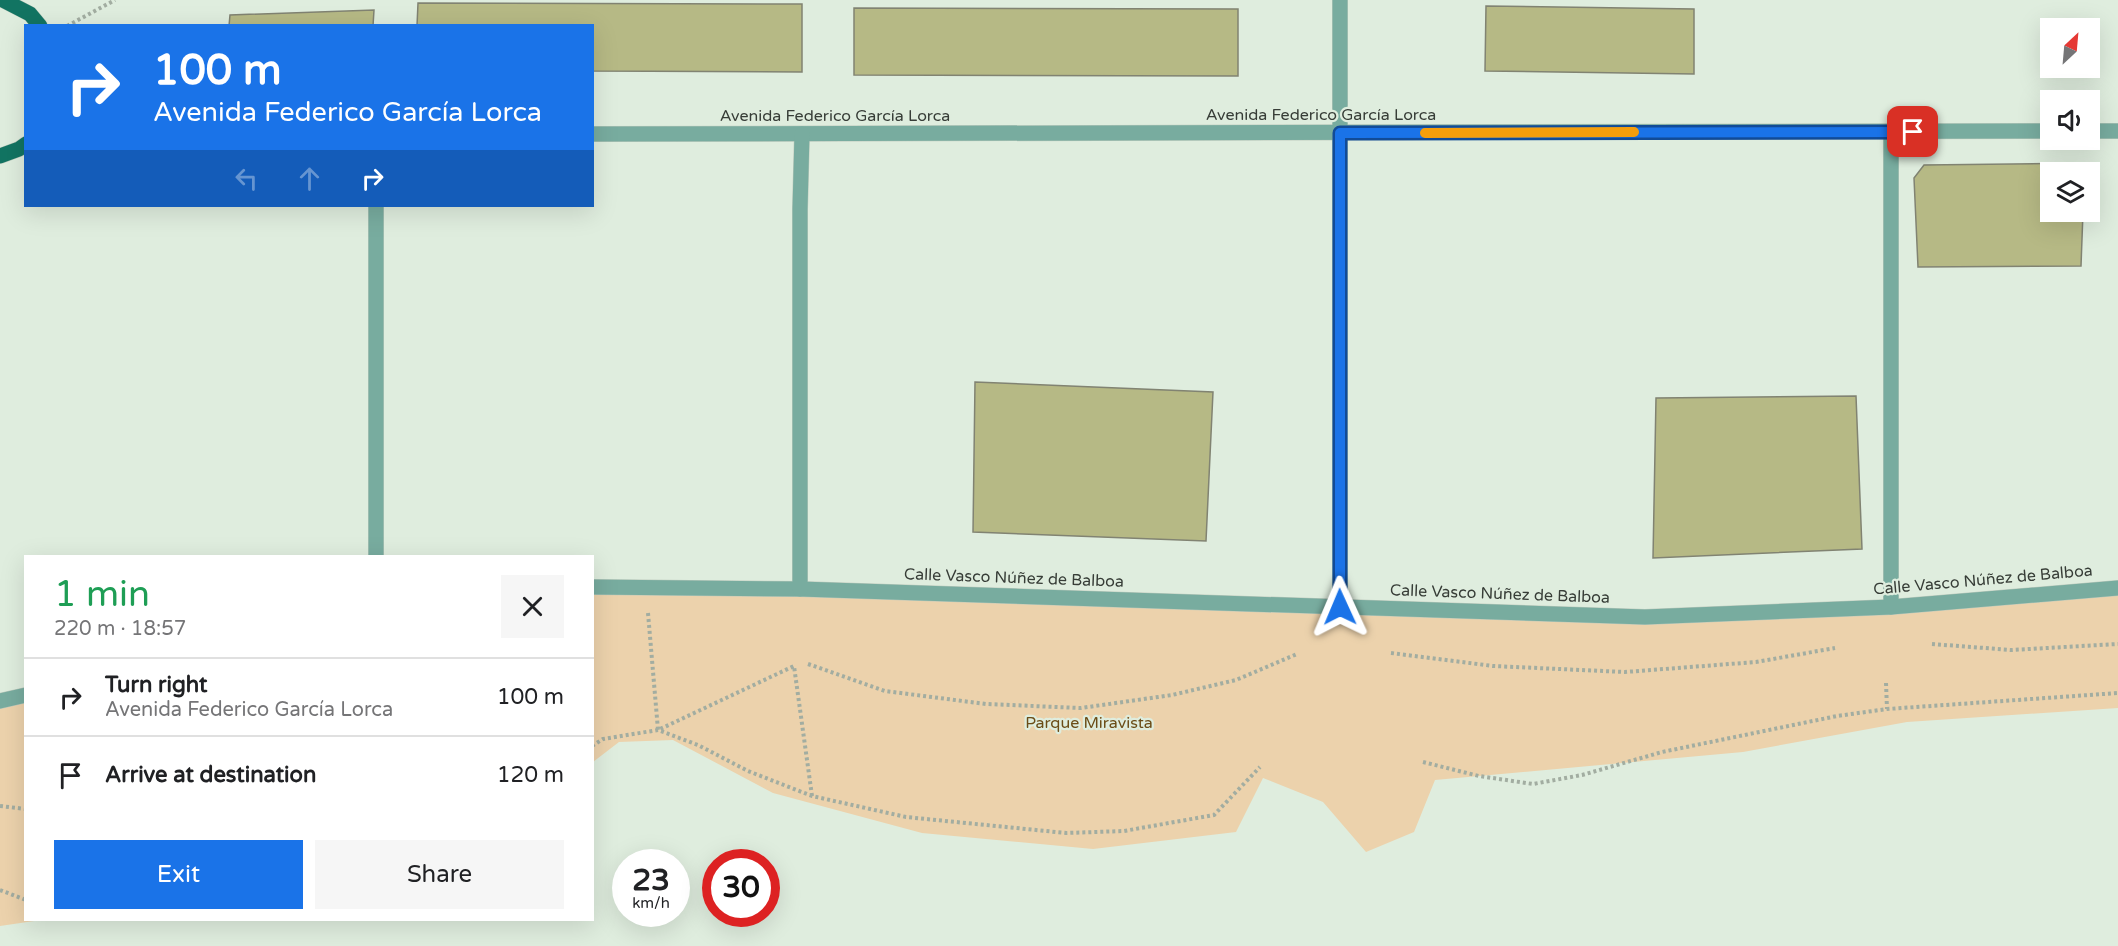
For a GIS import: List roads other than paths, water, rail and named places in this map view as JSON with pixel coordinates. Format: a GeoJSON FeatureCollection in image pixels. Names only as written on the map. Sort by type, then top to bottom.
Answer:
{"type":"FeatureCollection","features":[{"type":"Feature","properties":{"kind":"main road"},"geometry":{"type":"LineString","coordinates":[[3,0],[20,4],[38,24]]}},
{"type":"Feature","properties":{"kind":"main road"},"geometry":{"type":"LineString","coordinates":[[0,156],[24,145]]}},
{"type":"Feature","properties":{"kind":"street"},"geometry":{"type":"LineString","coordinates":[[1340,0],[1340,607]]}},
{"type":"Feature","properties":{"kind":"street"},"geometry":{"type":"LineString","coordinates":[[2100,131],[2118,131]]}},
{"type":"Feature","properties":{"kind":"street"},"geometry":{"type":"LineString","coordinates":[[1891,132],[1891,607]]}},
{"type":"Feature","properties":{"kind":"street","name":"Avenida Federico García Lorca"},"geometry":{"type":"LineString","coordinates":[[594,134],[2040,132]]}},
{"type":"Feature","properties":{"kind":"street"},"geometry":{"type":"LineString","coordinates":[[800,589],[802,134]]}},
{"type":"Feature","properties":{"kind":"street"},"geometry":{"type":"LineString","coordinates":[[376,207],[376,555]]}},
{"type":"Feature","properties":{"kind":"street","name":"Calle Vasco Núñez de Balboa"},"geometry":{"type":"LineString","coordinates":[[594,587],[800,589],[1645,617],[1891,607],[2118,588]]}},
{"type":"Feature","properties":{"kind":"street"},"geometry":{"type":"LineString","coordinates":[[0,701],[24,695]]}},
{"type":"Feature","properties":{"kind":"park label","name":"Parque Miravista"},"geometry":{"type":"Point","coordinates":[1089,723]}}]}
